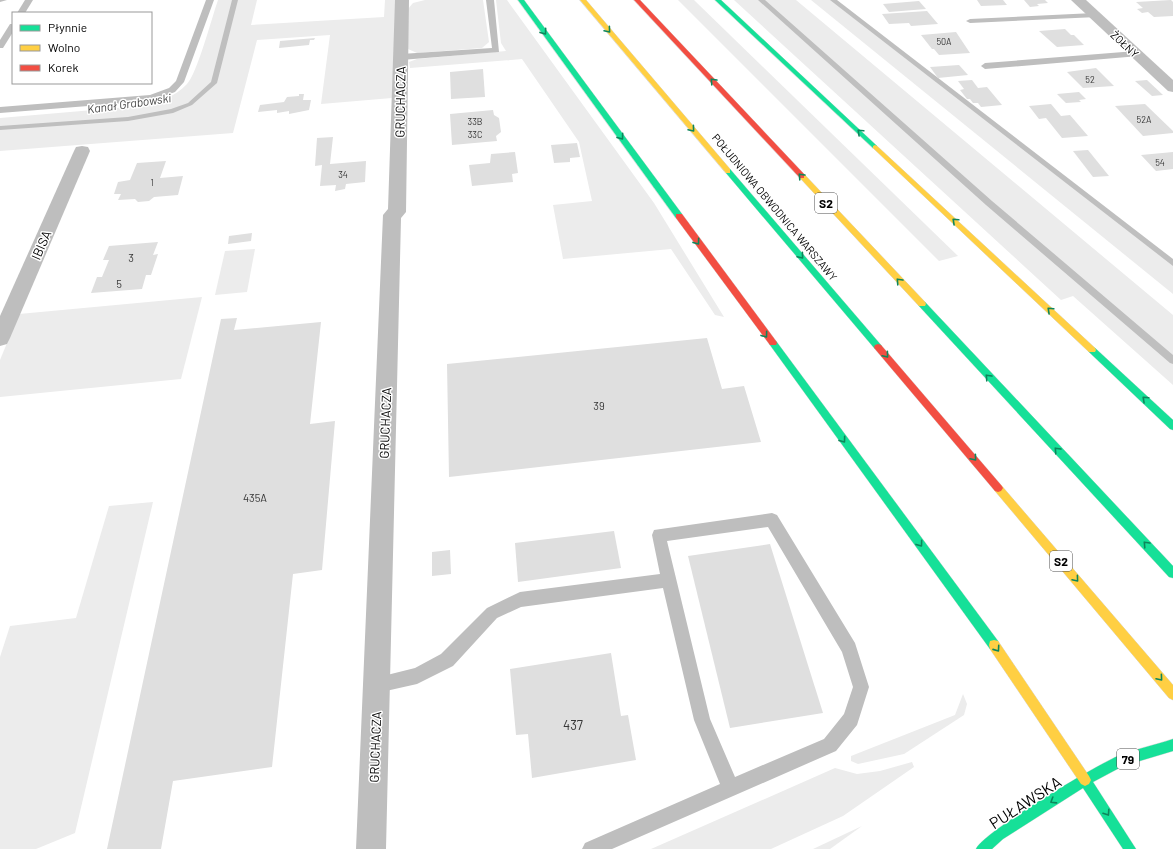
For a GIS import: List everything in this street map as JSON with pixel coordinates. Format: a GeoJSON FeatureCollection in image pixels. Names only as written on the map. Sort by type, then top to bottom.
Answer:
{"type":"FeatureCollection","features":[{"type":"Feature","properties":{"kind":"main road"},"geometry":{"type":"LineString","coordinates":[[521,0],[995,646],[1130,849]]}},
{"type":"Feature","properties":{"kind":"main road","name":"POŁUDNIOWA OBWODNICA WARSZAWY"},"geometry":{"type":"LineString","coordinates":[[583,0],[1173,694]]}},
{"type":"Feature","properties":{"kind":"main road","name":"S2"},"geometry":{"type":"LineString","coordinates":[[637,0],[1014,405],[1173,573]]}},
{"type":"Feature","properties":{"kind":"main road"},"geometry":{"type":"LineString","coordinates":[[718,0],[1173,426]]}},
{"type":"Feature","properties":{"kind":"main road","name":"79"},"geometry":{"type":"LineString","coordinates":[[1085,780],[1121,761],[1173,745]]}},
{"type":"Feature","properties":{"kind":"main road","name":"PUŁAWSKA"},"geometry":{"type":"LineString","coordinates":[[982,849],[999,835],[1085,780]]}},
{"type":"Feature","properties":{"kind":"street","name":"GRUCHACZA"},"geometry":{"type":"LineString","coordinates":[[371,849],[392,215],[397,212],[402,0]]}},
{"type":"Feature","properties":{"kind":"street","name":"ŻOŁNY"},"geometry":{"type":"LineString","coordinates":[[1078,0],[1173,88]]}},
{"type":"Feature","properties":{"kind":"street","name":"IBISA"},"geometry":{"type":"LineString","coordinates":[[0,338],[82,151]]}},
{"type":"Feature","properties":{"kind":"lane"},"geometry":{"type":"LineString","coordinates":[[22,12],[30,0]]}},
{"type":"Feature","properties":{"kind":"lane"},"geometry":{"type":"LineString","coordinates":[[0,110],[151,98],[172,90],[180,82],[210,0]]}},
{"type":"Feature","properties":{"kind":"lane"},"geometry":{"type":"LineString","coordinates":[[401,57],[496,50],[490,0]]}},
{"type":"Feature","properties":{"kind":"lane"},"geometry":{"type":"LineString","coordinates":[[970,21],[1094,15]]}},
{"type":"Feature","properties":{"kind":"lane"},"geometry":{"type":"LineString","coordinates":[[0,46],[12,28]]}},
{"type":"Feature","properties":{"kind":"lane"},"geometry":{"type":"LineString","coordinates":[[985,66],[1136,54]]}},
{"type":"Feature","properties":{"kind":"lane"},"geometry":{"type":"LineString","coordinates":[[591,849],[830,745],[851,719],[861,687],[849,650],[772,520],[659,535],[702,720],[731,788]]}},
{"type":"Feature","properties":{"kind":"lane"},"geometry":{"type":"LineString","coordinates":[[377,685],[417,676],[447,660],[492,613],[520,600],[669,580]]}},
{"type":"Feature","properties":{"kind":"shaded area"},"geometry":{"type":"Polygon","coordinates":[[[218,0],[257,0],[251,25],[384,17],[385,0],[396,0],[392,98],[321,104],[330,35],[257,40],[233,133],[0,151],[0,118],[140,106],[159,101],[177,93],[187,84],[195,69],[218,0]]]}},
{"type":"Feature","properties":{"kind":"shaded area"},"geometry":{"type":"Polygon","coordinates":[[[425,0],[483,0],[489,42],[482,48],[417,53],[408,49],[408,9],[413,3],[425,0]]]}},
{"type":"Feature","properties":{"kind":"shaded area"},"geometry":{"type":"Polygon","coordinates":[[[496,0],[507,0],[654,203],[724,317],[715,315],[671,249],[563,259],[553,205],[592,201],[579,142],[522,59],[410,68],[409,62],[417,59],[506,51],[501,43],[496,0]]]}},
{"type":"Feature","properties":{"kind":"shaded area"},"geometry":{"type":"Polygon","coordinates":[[[678,0],[694,0],[958,256],[939,261],[678,0]]]}},
{"type":"Feature","properties":{"kind":"shaded area"},"geometry":{"type":"Polygon","coordinates":[[[734,0],[796,0],[1173,315],[1173,385],[1073,296],[1061,300],[734,0]]]}},
{"type":"Feature","properties":{"kind":"shaded area"},"geometry":{"type":"Polygon","coordinates":[[[811,0],[835,0],[1173,262],[1173,294],[811,0]]]}},
{"type":"Feature","properties":{"kind":"shaded area"},"geometry":{"type":"Polygon","coordinates":[[[255,249],[247,292],[215,295],[225,251],[255,249]]]}},
{"type":"Feature","properties":{"kind":"shaded area"},"geometry":{"type":"Polygon","coordinates":[[[202,297],[181,379],[0,397],[0,360],[19,314],[202,297]]]}},
{"type":"Feature","properties":{"kind":"shaded area"},"geometry":{"type":"Polygon","coordinates":[[[153,502],[75,833],[36,849],[0,849],[0,657],[10,626],[76,618],[109,506],[153,502]]]}},
{"type":"Feature","properties":{"kind":"shaded area"},"geometry":{"type":"Polygon","coordinates":[[[963,694],[967,704],[964,715],[904,754],[858,764],[851,761],[851,756],[955,715],[963,694]]]}},
{"type":"Feature","properties":{"kind":"shaded area"},"geometry":{"type":"Polygon","coordinates":[[[912,762],[914,767],[843,816],[771,849],[651,849],[835,768],[857,774],[880,771],[912,762]]]}},
{"type":"Feature","properties":{"kind":"shaded area"},"geometry":{"type":"Polygon","coordinates":[[[862,826],[830,849],[813,849],[862,826]]]}},
{"type":"Feature","properties":{"kind":"building"},"geometry":{"type":"Polygon","coordinates":[[[977,0],[1003,0],[1007,5],[981,6],[977,0]]]}},
{"type":"Feature","properties":{"kind":"building"},"geometry":{"type":"Polygon","coordinates":[[[1024,0],[1045,0],[1048,3],[1037,4],[1039,6],[1030,7],[1024,0]]]}},
{"type":"Feature","properties":{"kind":"building"},"geometry":{"type":"Polygon","coordinates":[[[1171,0],[1173,2],[1173,16],[1154,17],[1148,12],[1142,13],[1137,9],[1143,8],[1136,2],[1171,0]]]}},
{"type":"Feature","properties":{"kind":"building"},"geometry":{"type":"Polygon","coordinates":[[[919,1],[926,9],[889,12],[883,4],[919,1]]]}},
{"type":"Feature","properties":{"kind":"building"},"geometry":{"type":"Polygon","coordinates":[[[927,11],[938,24],[911,26],[909,23],[889,24],[882,14],[927,11]]]}},
{"type":"Feature","properties":{"kind":"building"},"geometry":{"type":"Polygon","coordinates":[[[1065,29],[1071,35],[1074,35],[1084,45],[1057,47],[1039,31],[1065,29]]]}},
{"type":"Feature","properties":{"kind":"building"},"geometry":{"type":"Polygon","coordinates":[[[956,32],[970,53],[939,55],[921,35],[956,32]]]}},
{"type":"Feature","properties":{"kind":"building"},"geometry":{"type":"Polygon","coordinates":[[[315,38],[314,40],[310,40],[309,45],[279,48],[280,41],[315,38]]]}},
{"type":"Feature","properties":{"kind":"building"},"geometry":{"type":"Polygon","coordinates":[[[959,65],[968,75],[938,78],[930,67],[959,65]]]}},
{"type":"Feature","properties":{"kind":"building"},"geometry":{"type":"Polygon","coordinates":[[[1096,68],[1114,86],[1083,88],[1067,72],[1096,68]]]}},
{"type":"Feature","properties":{"kind":"building"},"geometry":{"type":"Polygon","coordinates":[[[483,69],[485,97],[451,99],[450,72],[483,69]]]}},
{"type":"Feature","properties":{"kind":"building"},"geometry":{"type":"Polygon","coordinates":[[[972,80],[978,88],[987,87],[1002,105],[981,107],[978,103],[973,103],[970,99],[967,99],[960,90],[964,89],[958,81],[972,80]]]}},
{"type":"Feature","properties":{"kind":"building"},"geometry":{"type":"Polygon","coordinates":[[[1147,80],[1163,95],[1152,96],[1135,81],[1147,80]]]}},
{"type":"Feature","properties":{"kind":"building"},"geometry":{"type":"Polygon","coordinates":[[[1079,92],[1086,99],[1079,100],[1081,102],[1066,103],[1057,94],[1079,92]]]}},
{"type":"Feature","properties":{"kind":"building"},"geometry":{"type":"Polygon","coordinates":[[[299,94],[304,94],[303,100],[311,100],[309,110],[289,114],[289,111],[277,113],[277,110],[258,112],[260,105],[284,102],[287,97],[299,96],[299,94]]]}},
{"type":"Feature","properties":{"kind":"building"},"geometry":{"type":"Polygon","coordinates":[[[1051,104],[1061,116],[1070,115],[1088,136],[1062,138],[1046,118],[1039,119],[1029,106],[1051,104]]]}},
{"type":"Feature","properties":{"kind":"building"},"geometry":{"type":"Polygon","coordinates":[[[1145,104],[1173,131],[1173,133],[1143,136],[1115,106],[1145,104]]]}},
{"type":"Feature","properties":{"kind":"building"},"geometry":{"type":"Polygon","coordinates":[[[493,110],[494,115],[499,118],[501,132],[496,136],[497,141],[452,145],[450,114],[493,110]]]}},
{"type":"Feature","properties":{"kind":"building"},"geometry":{"type":"Polygon","coordinates":[[[333,137],[330,164],[366,161],[365,182],[346,184],[345,189],[335,191],[336,185],[320,186],[322,165],[315,166],[317,138],[333,137]]]}},
{"type":"Feature","properties":{"kind":"building"},"geometry":{"type":"Polygon","coordinates":[[[577,143],[580,157],[570,158],[570,162],[554,163],[551,145],[577,143]]]}},
{"type":"Feature","properties":{"kind":"building"},"geometry":{"type":"Polygon","coordinates":[[[1088,150],[1109,176],[1093,177],[1073,151],[1088,150]]]}},
{"type":"Feature","properties":{"kind":"building"},"geometry":{"type":"Polygon","coordinates":[[[515,152],[518,173],[512,174],[513,182],[472,186],[469,165],[490,163],[491,154],[515,152]]]}},
{"type":"Feature","properties":{"kind":"building"},"geometry":{"type":"Polygon","coordinates":[[[1173,152],[1173,169],[1156,171],[1141,155],[1173,152]]]}},
{"type":"Feature","properties":{"kind":"building"},"geometry":{"type":"Polygon","coordinates":[[[166,161],[160,178],[183,176],[178,195],[154,197],[149,201],[138,202],[135,199],[118,200],[121,194],[114,194],[118,182],[130,180],[137,163],[166,161]]]}},
{"type":"Feature","properties":{"kind":"building"},"geometry":{"type":"Polygon","coordinates":[[[252,233],[251,241],[228,244],[229,236],[252,233]]]}},
{"type":"Feature","properties":{"kind":"building"},"geometry":{"type":"Polygon","coordinates":[[[158,242],[153,255],[158,254],[151,275],[146,275],[142,289],[91,293],[97,277],[102,277],[109,260],[103,260],[109,246],[158,242]]]}},
{"type":"Feature","properties":{"kind":"building"},"geometry":{"type":"Polygon","coordinates":[[[237,318],[234,330],[321,322],[310,424],[335,421],[322,570],[293,574],[272,767],[173,781],[161,849],[107,849],[221,319],[237,318]]]}},
{"type":"Feature","properties":{"kind":"building"},"geometry":{"type":"Polygon","coordinates":[[[707,338],[722,389],[744,386],[761,442],[449,477],[447,364],[707,338]]]}},
{"type":"Feature","properties":{"kind":"building"},"geometry":{"type":"Polygon","coordinates":[[[614,531],[621,568],[518,582],[515,543],[614,531]]]}},
{"type":"Feature","properties":{"kind":"building"},"geometry":{"type":"Polygon","coordinates":[[[770,544],[823,713],[730,728],[688,556],[770,544]]]}},
{"type":"Feature","properties":{"kind":"building"},"geometry":{"type":"Polygon","coordinates":[[[450,550],[451,574],[432,576],[432,552],[450,550]]]}},
{"type":"Feature","properties":{"kind":"building"},"geometry":{"type":"Polygon","coordinates":[[[611,653],[621,716],[628,715],[636,760],[532,778],[528,734],[516,735],[510,669],[611,653]]]}},
{"type":"Feature","properties":{"kind":"waterway","name":"Kanał Grabowski"},"geometry":{"type":"LineString","coordinates":[[0,128],[128,119],[173,111],[190,104],[214,83],[235,0]]}},
{"type":"Feature","properties":{"kind":"waterway"},"geometry":{"type":"LineString","coordinates":[[761,0],[989,203],[1173,360]]}},
{"type":"Feature","properties":{"kind":"waterway"},"geometry":{"type":"LineString","coordinates":[[833,0],[1173,263]]}},
{"type":"Feature","properties":{"kind":"traffic: fast"},"geometry":{"type":"LineString","coordinates":[[521,0],[679,216]]}},
{"type":"Feature","properties":{"kind":"traffic: fast"},"geometry":{"type":"LineString","coordinates":[[718,0],[875,147]]}},
{"type":"Feature","properties":{"kind":"traffic: fast"},"geometry":{"type":"LineString","coordinates":[[728,171],[878,347]]}},
{"type":"Feature","properties":{"kind":"traffic: fast"},"geometry":{"type":"LineString","coordinates":[[922,304],[1173,573]]}},
{"type":"Feature","properties":{"kind":"traffic: fast"},"geometry":{"type":"LineString","coordinates":[[773,343],[994,645]]}},
{"type":"Feature","properties":{"kind":"traffic: fast"},"geometry":{"type":"LineString","coordinates":[[1092,350],[1173,426]]}},
{"type":"Feature","properties":{"kind":"traffic: fast"},"geometry":{"type":"LineString","coordinates":[[982,849],[999,835],[1085,780],[1121,761],[1173,745]]}},
{"type":"Feature","properties":{"kind":"traffic: fast"},"geometry":{"type":"LineString","coordinates":[[1085,780],[1130,849]]}},
{"type":"Feature","properties":{"kind":"traffic: slow"},"geometry":{"type":"LineString","coordinates":[[583,0],[728,171]]}},
{"type":"Feature","properties":{"kind":"traffic: slow"},"geometry":{"type":"LineString","coordinates":[[875,147],[1092,350]]}},
{"type":"Feature","properties":{"kind":"traffic: slow"},"geometry":{"type":"LineString","coordinates":[[802,176],[922,304]]}},
{"type":"Feature","properties":{"kind":"traffic: slow"},"geometry":{"type":"LineString","coordinates":[[998,488],[1173,694]]}},
{"type":"Feature","properties":{"kind":"traffic: slow"},"geometry":{"type":"LineString","coordinates":[[994,645],[1085,780]]}},
{"type":"Feature","properties":{"kind":"traffic: jam"},"geometry":{"type":"LineString","coordinates":[[637,0],[802,176]]}},
{"type":"Feature","properties":{"kind":"traffic: jam"},"geometry":{"type":"LineString","coordinates":[[679,216],[773,343]]}},
{"type":"Feature","properties":{"kind":"traffic: jam"},"geometry":{"type":"LineString","coordinates":[[878,347],[998,488]]}}]}
